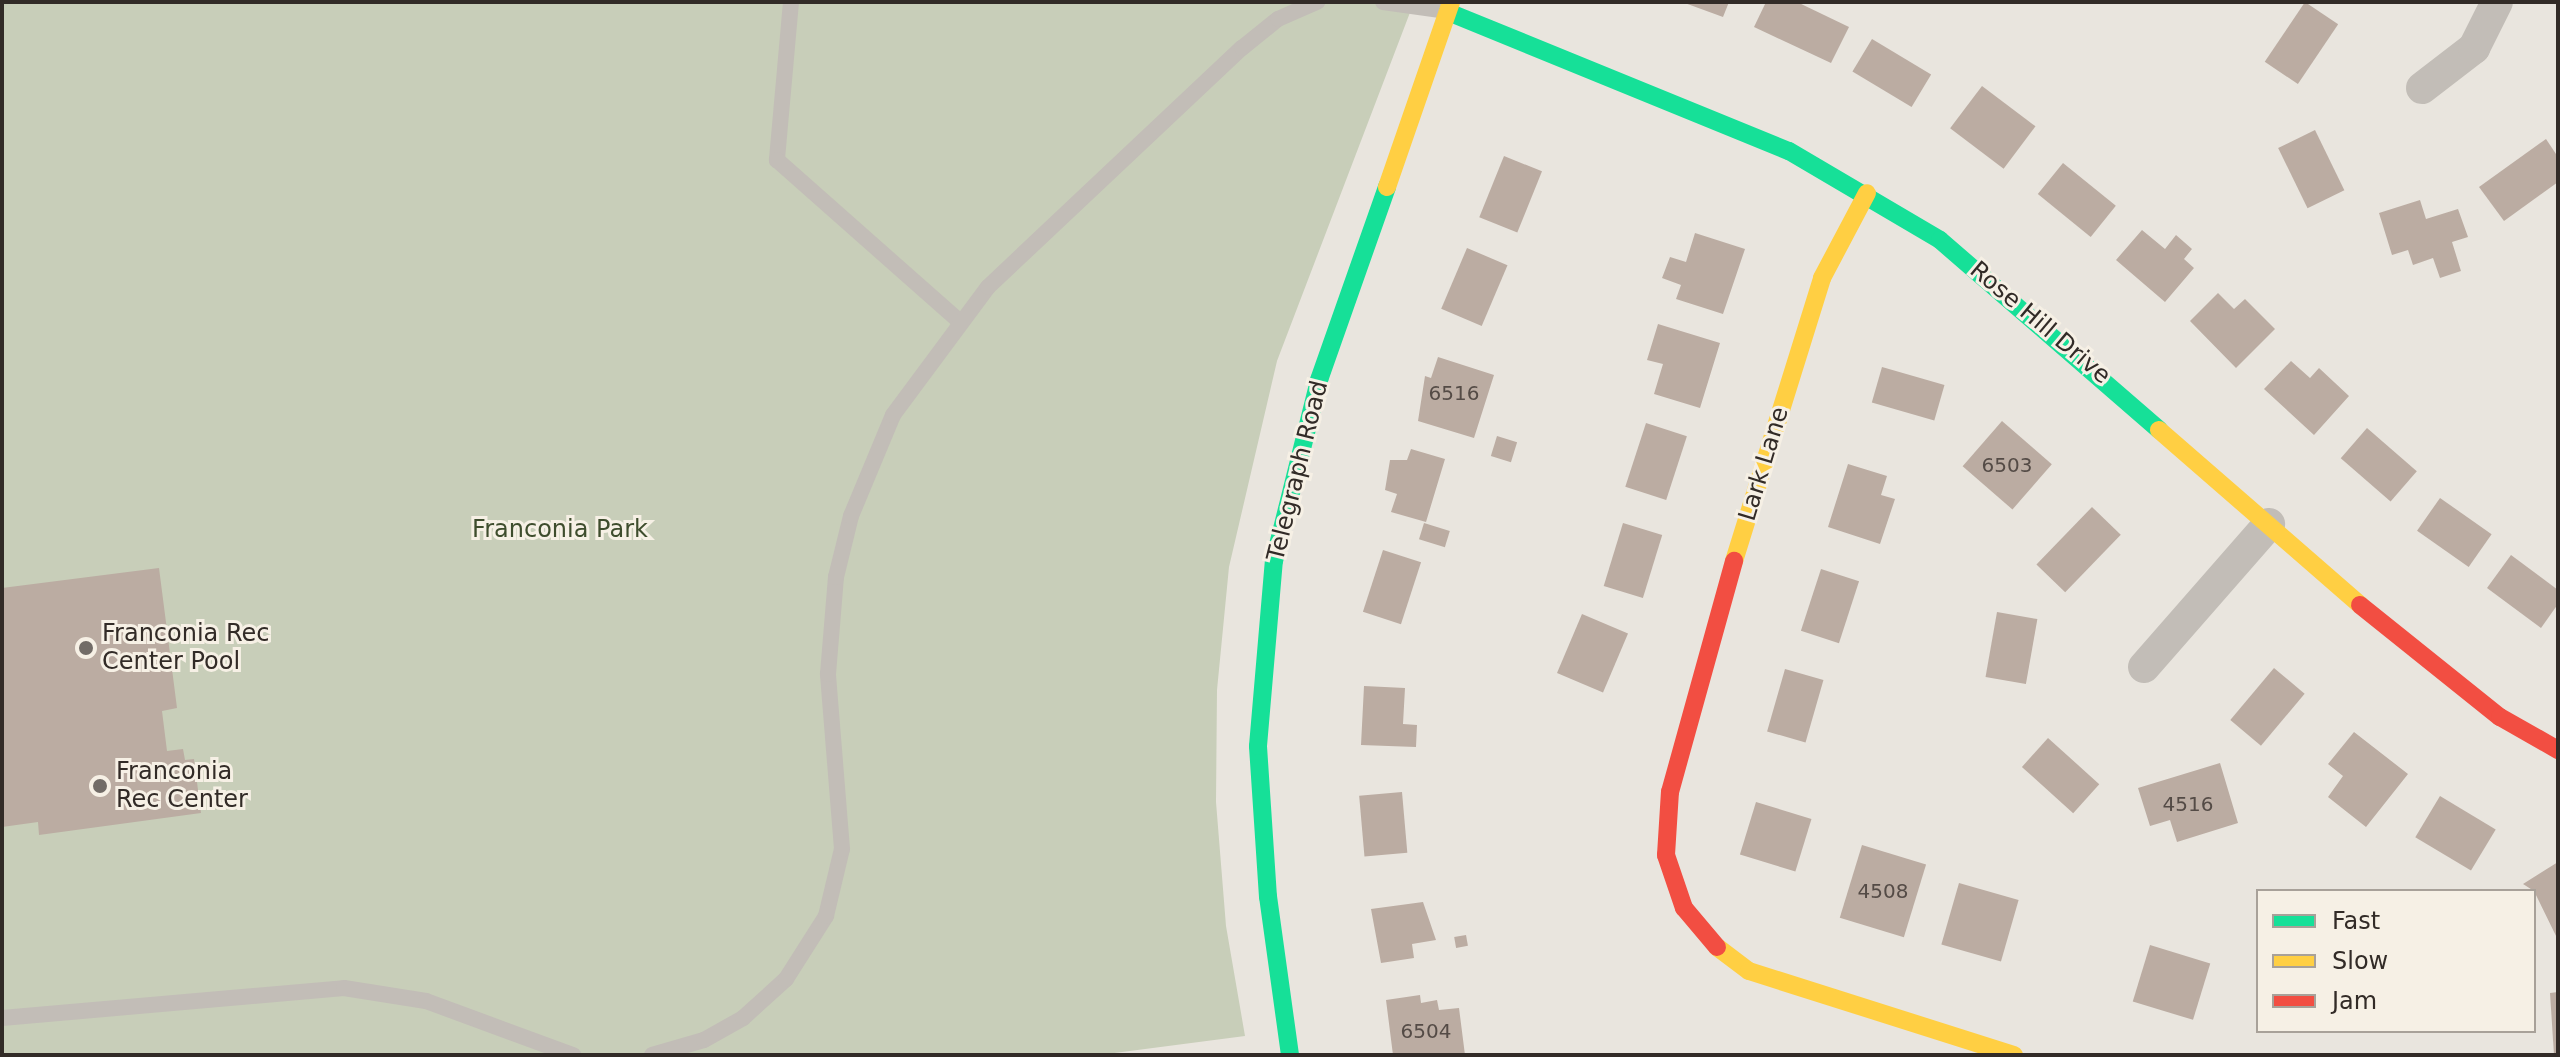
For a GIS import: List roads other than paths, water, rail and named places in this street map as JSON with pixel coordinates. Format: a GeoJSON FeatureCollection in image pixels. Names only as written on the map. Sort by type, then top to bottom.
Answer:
{"type":"FeatureCollection","features":[{"type":"Feature","properties":{"kind":"street"},"geometry":{"type":"LineString","coordinates":[[2422,88],[2474,48],[2497,2]]}},
{"type":"Feature","properties":{"kind":"street","name":"Rose Hill Drive"},"geometry":{"type":"LineString","coordinates":[[1450,7],[1730,125],[1867,193],[1987,276],[2455,686],[2558,750]]}},
{"type":"Feature","properties":{"kind":"street","name":"Telegraph Road"},"geometry":{"type":"LineString","coordinates":[[1290,1055],[1268,897],[1258,746],[1274,561],[1319,380],[1450,7]]}},
{"type":"Feature","properties":{"kind":"street","name":"Lark Lane"},"geometry":{"type":"LineString","coordinates":[[1867,193],[1822,278],[1680,743],[1666,855],[1684,908],[1725,956],[1793,989],[2014,1055]]}},
{"type":"Feature","properties":{"kind":"street"},"geometry":{"type":"LineString","coordinates":[[2144,667],[2269,524]]}},
{"type":"Feature","properties":{"kind":"lane"},"geometry":{"type":"LineString","coordinates":[[791,2],[777,160],[958,320]]}},
{"type":"Feature","properties":{"kind":"lane"},"geometry":{"type":"LineString","coordinates":[[652,1055],[704,1040],[743,1018],[786,979],[826,916],[842,849],[828,674],[836,577],[869,464],[893,415],[958,320],[1242,48],[1278,19],[1317,2]]}},
{"type":"Feature","properties":{"kind":"lane"},"geometry":{"type":"LineString","coordinates":[[1383,2],[1450,7]]}},
{"type":"Feature","properties":{"kind":"lane"},"geometry":{"type":"LineString","coordinates":[[2,1018],[344,988],[426,1001],[573,1055]]}},
{"type":"Feature","properties":{"kind":"place","name":"Franconia Rec Center Pool"},"geometry":{"type":"Point","coordinates":[86,648]}},
{"type":"Feature","properties":{"kind":"place","name":"Franconia Rec Center"},"geometry":{"type":"Point","coordinates":[100,786]}},
{"type":"Feature","properties":{"kind":"park label","name":"Franconia Park"},"geometry":{"type":"Point","coordinates":[560,530]}}]}
